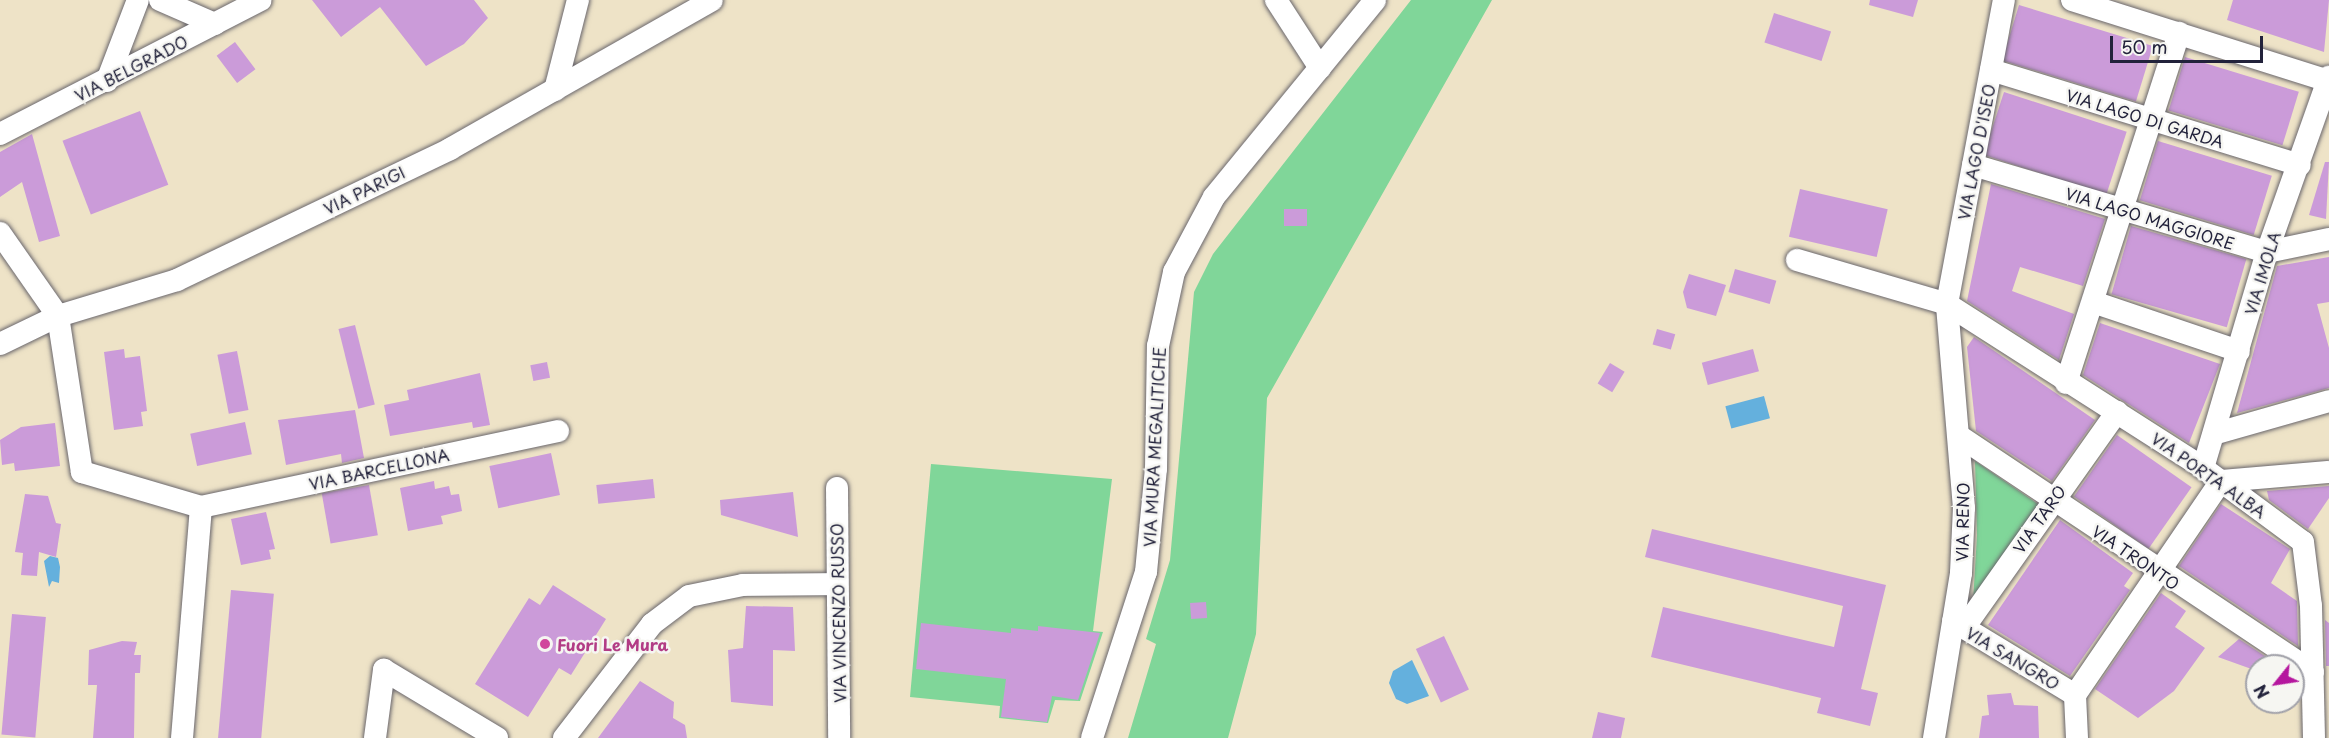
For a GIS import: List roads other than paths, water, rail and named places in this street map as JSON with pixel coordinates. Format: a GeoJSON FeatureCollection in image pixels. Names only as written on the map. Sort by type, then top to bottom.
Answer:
{"type":"FeatureCollection","features":[{"type":"Feature","properties":{"kind":"street"},"geometry":{"type":"LineString","coordinates":[[107,81],[138,0]]}},
{"type":"Feature","properties":{"kind":"street"},"geometry":{"type":"LineString","coordinates":[[160,0],[215,24]]}},
{"type":"Feature","properties":{"kind":"street","name":"VIA BELGRADO"},"geometry":{"type":"LineString","coordinates":[[0,134],[261,0]]}},
{"type":"Feature","properties":{"kind":"street"},"geometry":{"type":"LineString","coordinates":[[555,90],[578,0]]}},
{"type":"Feature","properties":{"kind":"street","name":"VIA PARIGI"},"geometry":{"type":"LineString","coordinates":[[0,344],[58,316],[177,280],[450,149],[712,0]]}},
{"type":"Feature","properties":{"kind":"street"},"geometry":{"type":"LineString","coordinates":[[1276,0],[1320,68]]}},
{"type":"Feature","properties":{"kind":"street","name":"VIA MURA MEGALITICHE"},"geometry":{"type":"LineString","coordinates":[[1092,738],[1146,572],[1156,469],[1158,346],[1174,272],[1214,197],[1376,0]]}},
{"type":"Feature","properties":{"kind":"street","name":"VIA LAGO D'ISEO"},"geometry":{"type":"LineString","coordinates":[[1947,304],[2004,0]]}},
{"type":"Feature","properties":{"kind":"street"},"geometry":{"type":"LineString","coordinates":[[2080,1],[2329,80]]}},
{"type":"Feature","properties":{"kind":"street"},"geometry":{"type":"LineString","coordinates":[[2066,383],[2179,33]]}},
{"type":"Feature","properties":{"kind":"street","name":"VIA LAGO DI GARDA"},"geometry":{"type":"LineString","coordinates":[[1991,70],[2300,165]]}},
{"type":"Feature","properties":{"kind":"street","name":"VIA IMOLA"},"geometry":{"type":"LineString","coordinates":[[2075,694],[2159,573],[2212,474],[2217,433],[2266,252],[2300,165],[2329,80]]}},
{"type":"Feature","properties":{"kind":"street","name":"VIA LAGO MAGGIORE"},"geometry":{"type":"LineString","coordinates":[[1973,165],[2266,252],[2329,239]]}},
{"type":"Feature","properties":{"kind":"street"},"geometry":{"type":"LineString","coordinates":[[0,233],[58,316],[82,472],[201,507],[182,738]]}},
{"type":"Feature","properties":{"kind":"street","name":"VIA PORTA ALBA"},"geometry":{"type":"LineString","coordinates":[[1797,260],[1947,304],[2066,383],[2117,411],[2212,474],[2303,542],[2320,605],[2313,672],[2319,724]]}},
{"type":"Feature","properties":{"kind":"street"},"geometry":{"type":"LineString","coordinates":[[2093,302],[2239,351]]}},
{"type":"Feature","properties":{"kind":"street","name":"VIA RENO"},"geometry":{"type":"LineString","coordinates":[[1935,738],[1958,624],[1961,573],[1962,438],[1947,304]]}},
{"type":"Feature","properties":{"kind":"street"},"geometry":{"type":"LineString","coordinates":[[2217,433],[2329,401]]}},
{"type":"Feature","properties":{"kind":"street","name":"VIA TARO"},"geometry":{"type":"LineString","coordinates":[[1958,624],[2117,411]]}},
{"type":"Feature","properties":{"kind":"street","name":"VIA BARCELLONA"},"geometry":{"type":"LineString","coordinates":[[201,507],[558,431]]}},
{"type":"Feature","properties":{"kind":"street","name":"VIA TRONTO"},"geometry":{"type":"LineString","coordinates":[[1962,438],[2159,573],[2313,672]]}},
{"type":"Feature","properties":{"kind":"street"},"geometry":{"type":"LineString","coordinates":[[2212,474],[2329,472]]}},
{"type":"Feature","properties":{"kind":"street","name":"VIA VINCENZO RUSSO"},"geometry":{"type":"LineString","coordinates":[[837,488],[839,738]]}},
{"type":"Feature","properties":{"kind":"street"},"geometry":{"type":"LineString","coordinates":[[564,738],[652,624],[689,596],[743,585],[836,584]]}},
{"type":"Feature","properties":{"kind":"street","name":"VIA SANGRO"},"geometry":{"type":"LineString","coordinates":[[1958,624],[2075,694]]}},
{"type":"Feature","properties":{"kind":"street"},"geometry":{"type":"LineString","coordinates":[[375,738],[384,670],[497,738]]}},
{"type":"Feature","properties":{"kind":"street"},"geometry":{"type":"LineString","coordinates":[[2075,694],[2077,738]]}},
{"type":"Feature","properties":{"kind":"water"},"geometry":{"type":"Polygon","coordinates":[[[1764,396],[1770,418],[1731,429],[1725,406],[1764,396]]]}},
{"type":"Feature","properties":{"kind":"water"},"geometry":{"type":"Polygon","coordinates":[[[50,556],[58,558],[60,567],[59,583],[52,581],[49,587],[44,561],[50,556]]]}},
{"type":"Feature","properties":{"kind":"water"},"geometry":{"type":"Polygon","coordinates":[[[1412,660],[1429,696],[1407,704],[1396,699],[1389,683],[1393,671],[1412,660]]]}},
{"type":"Feature","properties":{"kind":"place","name":"Fuori Le Mura"},"geometry":{"type":"Point","coordinates":[545,644]}}]}
